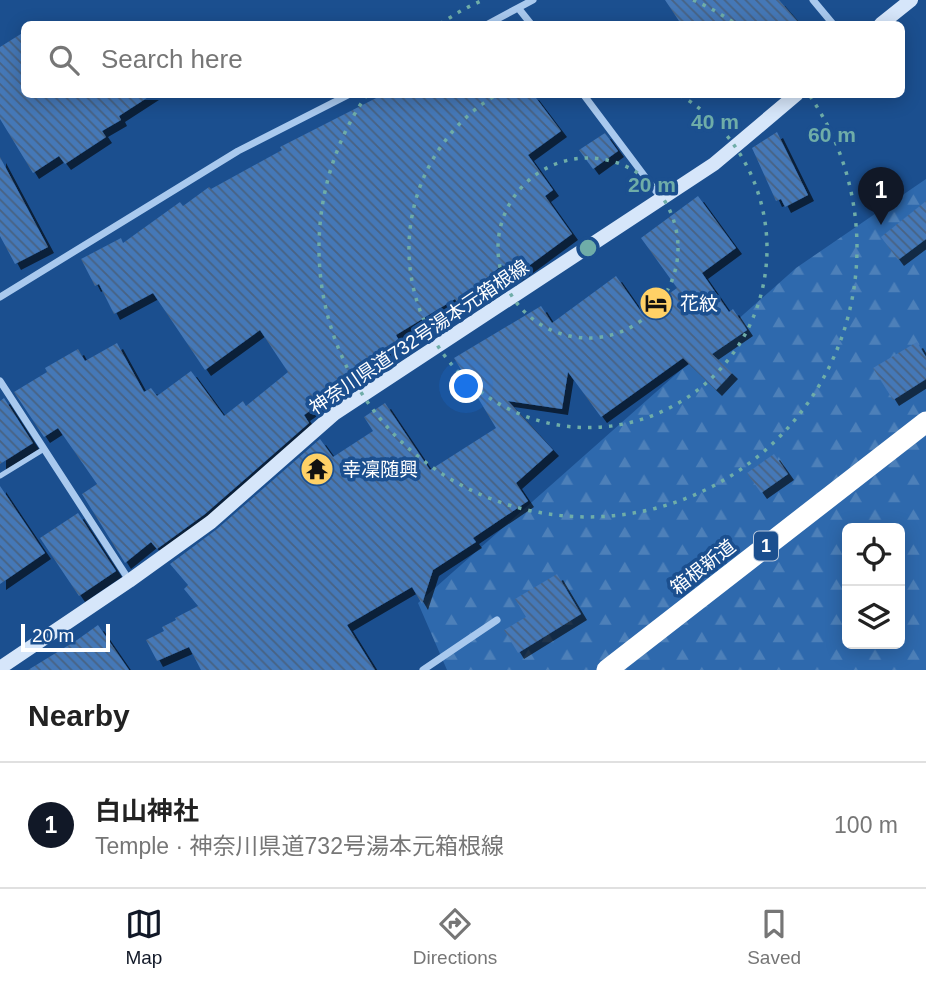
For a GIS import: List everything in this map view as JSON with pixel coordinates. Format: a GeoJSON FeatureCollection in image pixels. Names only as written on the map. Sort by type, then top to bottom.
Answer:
{"type":"FeatureCollection","features":[{"type":"Feature","properties":{"kind":"highway","name":"箱根新道"},"geometry":{"type":"LineString","coordinates":[[607,670],[926,422]]}},
{"type":"Feature","properties":{"kind":"main road"},"geometry":{"type":"LineString","coordinates":[[885,21],[911,0]]}},
{"type":"Feature","properties":{"kind":"main road","name":"神奈川県道732号湯本元箱根線"},"geometry":{"type":"LineString","coordinates":[[0,667],[130,581],[211,522],[334,414],[714,164],[792,98]]}},
{"type":"Feature","properties":{"kind":"street"},"geometry":{"type":"LineString","coordinates":[[494,21],[533,0]]}},
{"type":"Feature","properties":{"kind":"street"},"geometry":{"type":"LineString","coordinates":[[813,0],[830,21]]}},
{"type":"Feature","properties":{"kind":"street"},"geometry":{"type":"LineString","coordinates":[[519,9],[529,21]]}},
{"type":"Feature","properties":{"kind":"street"},"geometry":{"type":"LineString","coordinates":[[0,297],[239,151],[342,98]]}},
{"type":"Feature","properties":{"kind":"street"},"geometry":{"type":"LineString","coordinates":[[586,98],[661,198]]}},
{"type":"Feature","properties":{"kind":"street"},"geometry":{"type":"LineString","coordinates":[[1,386],[130,581]]}},
{"type":"Feature","properties":{"kind":"street"},"geometry":{"type":"LineString","coordinates":[[423,670],[497,620]]}},
{"type":"Feature","properties":{"kind":"lane"},"geometry":{"type":"LineString","coordinates":[[0,477],[44,449]]}},
{"type":"Feature","properties":{"kind":"green space"},"geometry":{"type":"Polygon","coordinates":[[[926,179],[926,670],[447,670],[418,603],[796,268],[926,179]]]}},
{"type":"Feature","properties":{"kind":"building"},"geometry":{"type":"Polygon","coordinates":[[[665,0],[779,0],[797,21],[679,21],[665,0]]]}},
{"type":"Feature","properties":{"kind":"building"},"geometry":{"type":"Polygon","coordinates":[[[21,34],[21,98],[147,98],[119,116],[121,120],[102,131],[106,137],[65,164],[59,156],[33,173],[0,119],[0,47],[21,34]]]}},
{"type":"Feature","properties":{"kind":"building"},"geometry":{"type":"Polygon","coordinates":[[[376,98],[536,98],[561,131],[528,155],[553,190],[545,196],[572,234],[515,276],[513,273],[509,275],[502,265],[458,303],[455,299],[396,335],[400,342],[355,369],[360,376],[304,415],[309,423],[205,514],[157,549],[151,542],[125,563],[82,494],[97,484],[58,428],[44,437],[14,392],[47,372],[45,368],[78,349],[85,361],[117,343],[144,392],[151,388],[157,396],[191,371],[224,416],[243,401],[246,406],[288,372],[260,330],[205,370],[153,293],[114,314],[99,284],[95,286],[81,259],[121,238],[123,243],[180,202],[183,206],[209,187],[211,189],[282,150],[280,147],[376,98]]]}},
{"type":"Feature","properties":{"kind":"building"},"geometry":{"type":"Polygon","coordinates":[[[777,132],[808,195],[785,207],[781,199],[776,201],[752,148],[777,132]]]}},
{"type":"Feature","properties":{"kind":"building"},"geometry":{"type":"Polygon","coordinates":[[[605,133],[618,151],[593,169],[579,150],[605,133]]]}},
{"type":"Feature","properties":{"kind":"building"},"geometry":{"type":"Polygon","coordinates":[[[0,157],[48,247],[15,264],[0,236],[0,157]]]}},
{"type":"Feature","properties":{"kind":"building"},"geometry":{"type":"Polygon","coordinates":[[[698,196],[736,248],[702,273],[729,312],[733,309],[747,330],[712,354],[732,373],[716,390],[683,358],[601,417],[568,372],[562,409],[508,401],[553,450],[516,483],[528,501],[473,538],[476,542],[433,570],[422,604],[412,587],[347,625],[375,670],[201,670],[189,647],[157,661],[146,640],[164,631],[162,627],[176,620],[175,618],[198,606],[184,589],[188,585],[170,564],[217,529],[320,439],[333,457],[373,431],[364,417],[385,403],[430,470],[496,428],[454,358],[541,306],[552,323],[616,276],[642,313],[677,288],[641,238],[698,196]]]}},
{"type":"Feature","properties":{"kind":"building"},"geometry":{"type":"Polygon","coordinates":[[[926,201],[926,239],[898,260],[881,237],[926,201]]]}},
{"type":"Feature","properties":{"kind":"building"},"geometry":{"type":"Polygon","coordinates":[[[917,342],[926,357],[926,379],[893,400],[873,368],[917,342]]]}},
{"type":"Feature","properties":{"kind":"building"},"geometry":{"type":"Polygon","coordinates":[[[4,398],[33,443],[0,464],[0,401],[4,398]]]}},
{"type":"Feature","properties":{"kind":"building"},"geometry":{"type":"Polygon","coordinates":[[[774,454],[788,474],[761,493],[747,473],[774,454]]]}},
{"type":"Feature","properties":{"kind":"building"},"geometry":{"type":"Polygon","coordinates":[[[0,486],[45,553],[0,584],[0,486]]]}},
{"type":"Feature","properties":{"kind":"building"},"geometry":{"type":"Polygon","coordinates":[[[78,513],[116,571],[79,596],[40,538],[78,513]]]}},
{"type":"Feature","properties":{"kind":"building"},"geometry":{"type":"Polygon","coordinates":[[[557,574],[581,614],[518,653],[504,630],[526,617],[515,599],[557,574]]]}},
{"type":"Feature","properties":{"kind":"building"},"geometry":{"type":"Polygon","coordinates":[[[98,625],[129,670],[28,670],[77,640],[98,625]]]}},
{"type":"Feature","properties":{"kind":"place","name":"白山神社"},"geometry":{"type":"Point","coordinates":[881,225]}},
{"type":"Feature","properties":{"kind":"place","name":"花紋"},"geometry":{"type":"Point","coordinates":[656,303]}},
{"type":"Feature","properties":{"kind":"place","name":"幸凜随興"},"geometry":{"type":"Point","coordinates":[317,469]}}]}
